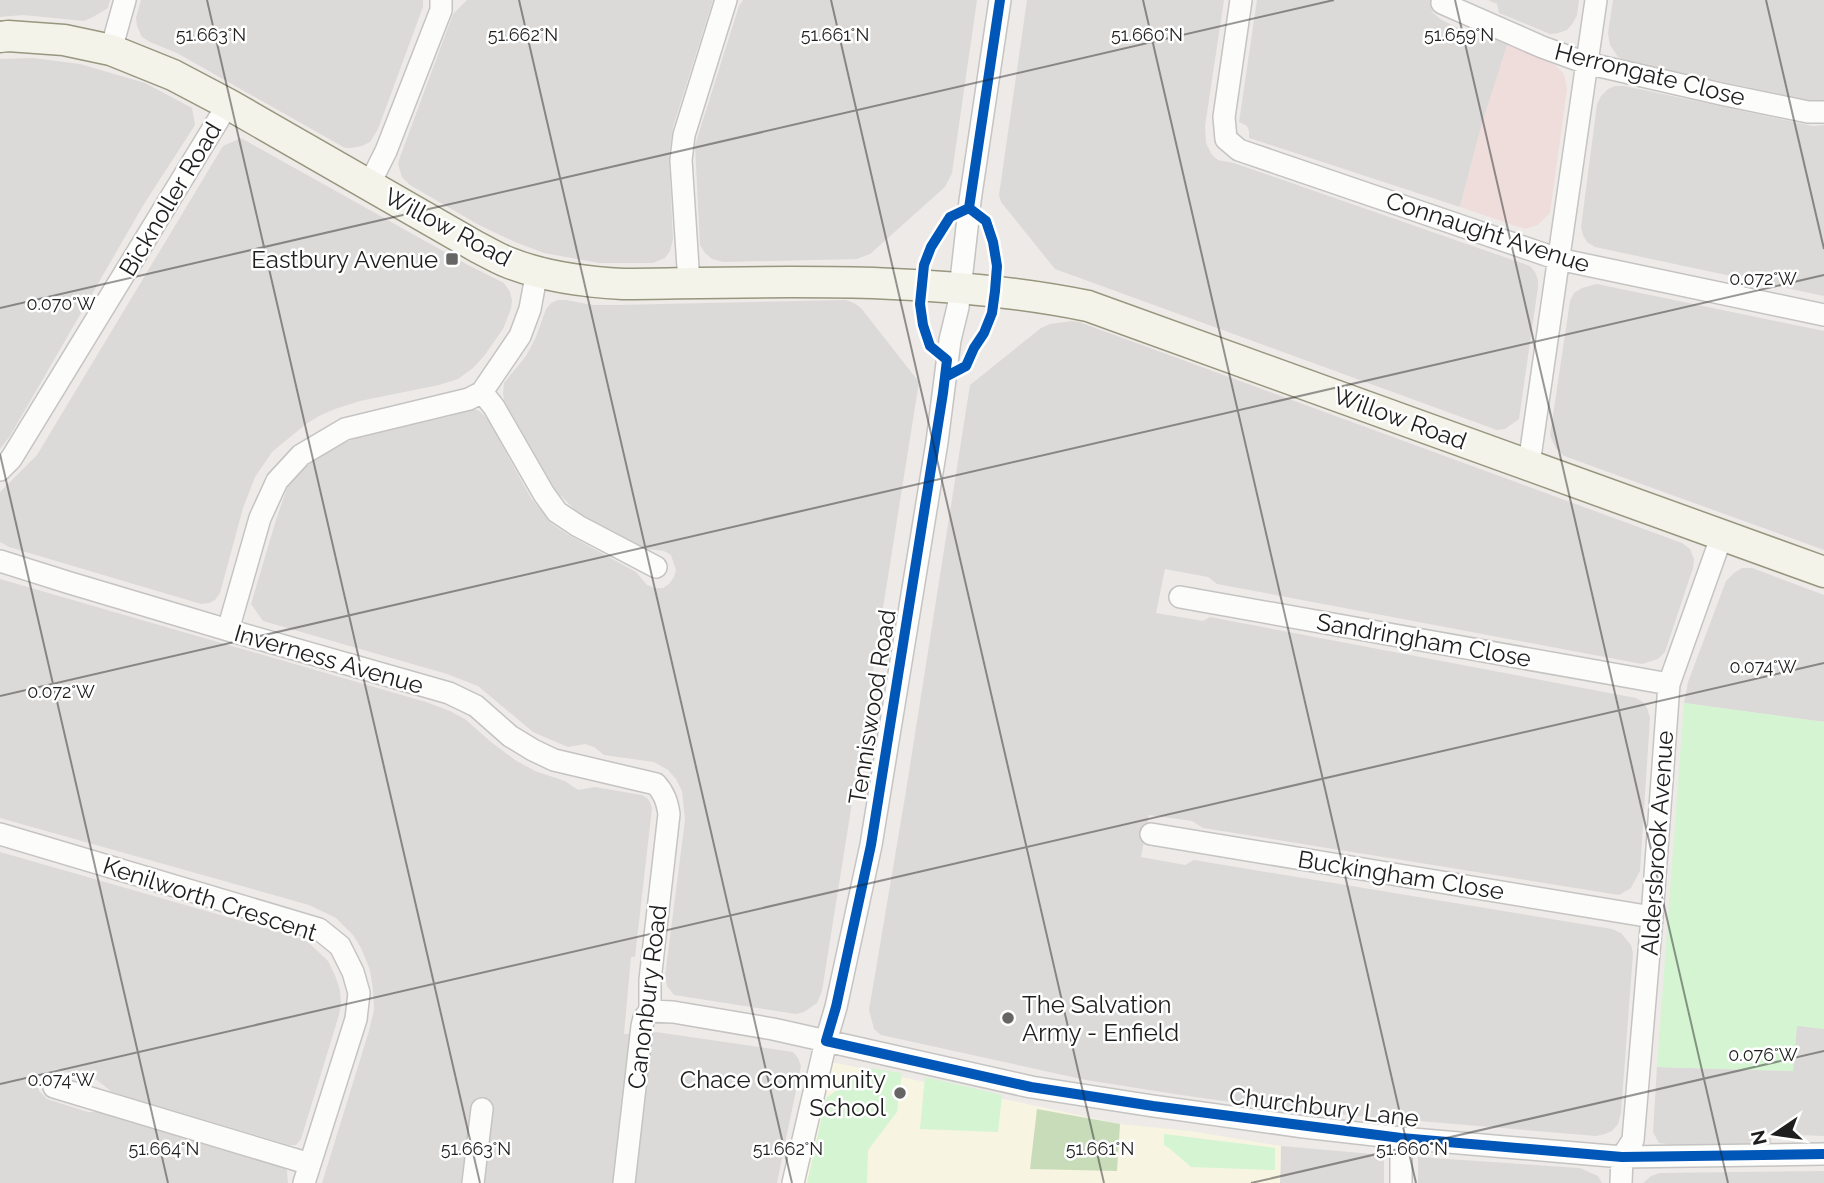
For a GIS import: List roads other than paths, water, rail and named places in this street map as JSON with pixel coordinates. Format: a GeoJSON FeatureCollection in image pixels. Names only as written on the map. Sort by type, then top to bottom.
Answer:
{"type":"FeatureCollection","features":[{"type":"Feature","properties":{"kind":"street"},"geometry":{"type":"LineString","coordinates":[[111,50],[125,0]]}},
{"type":"Feature","properties":{"kind":"street"},"geometry":{"type":"LineString","coordinates":[[369,185],[386,151],[441,10],[441,0]]}},
{"type":"Feature","properties":{"kind":"street"},"geometry":{"type":"LineString","coordinates":[[689,283],[681,160],[684,135],[726,0]]}},
{"type":"Feature","properties":{"kind":"street","name":"Tenniswood Road"},"geometry":{"type":"LineString","coordinates":[[793,1183],[836,1007],[871,845],[937,442],[947,360],[961,288],[970,201],[1000,0]]}},
{"type":"Feature","properties":{"kind":"street","name":"Connaught Avenue"},"geometry":{"type":"LineString","coordinates":[[1241,0],[1224,117],[1226,139],[1239,150],[1558,259],[1824,314]]}},
{"type":"Feature","properties":{"kind":"street"},"geometry":{"type":"LineString","coordinates":[[1529,464],[1596,0]]}},
{"type":"Feature","properties":{"kind":"street","name":"Herrongate Close"},"geometry":{"type":"LineString","coordinates":[[1443,3],[1542,47],[1587,63],[1734,97],[1808,112],[1824,112]]}},
{"type":"Feature","properties":{"kind":"street","name":"Willow Road"},"geometry":{"type":"LineString","coordinates":[[0,37],[64,40],[111,50],[173,75],[497,257],[537,271],[582,282],[623,284],[874,282],[961,288],[1041,297],[1088,306],[1824,572]]}},
{"type":"Feature","properties":{"kind":"street","name":"Bicknoller Road"},"geometry":{"type":"LineString","coordinates":[[0,470],[11,459],[228,104]]}},
{"type":"Feature","properties":{"kind":"street"},"geometry":{"type":"LineString","coordinates":[[228,630],[260,518],[277,481],[301,455],[345,429],[469,399],[482,392],[520,336],[530,309],[537,271]]}},
{"type":"Feature","properties":{"kind":"street"},"geometry":{"type":"LineString","coordinates":[[482,392],[494,407],[557,512],[656,567]]}},
{"type":"Feature","properties":{"kind":"street","name":"Aldersbrook Avenue"},"geometry":{"type":"LineString","coordinates":[[1621,1183],[1622,1157],[1633,1140],[1669,684],[1722,535]]}},
{"type":"Feature","properties":{"kind":"street","name":"Inverness Avenue"},"geometry":{"type":"LineString","coordinates":[[0,561],[449,693],[476,706],[510,736],[554,760],[645,780]]}},
{"type":"Feature","properties":{"kind":"street","name":"Sandringham Close"},"geometry":{"type":"LineString","coordinates":[[1180,597],[1669,684]]}},
{"type":"Feature","properties":{"kind":"street","name":"Canonbury Road"},"geometry":{"type":"LineString","coordinates":[[624,1183],[669,814],[663,792],[656,784],[645,780]]}},
{"type":"Feature","properties":{"kind":"street","name":"Kenilworth Crescent"},"geometry":{"type":"LineString","coordinates":[[0,834],[319,929],[340,946],[353,972],[359,993],[356,1019],[307,1173]]}},
{"type":"Feature","properties":{"kind":"street","name":"Buckingham Close"},"geometry":{"type":"LineString","coordinates":[[1151,834],[1652,917]]}},
{"type":"Feature","properties":{"kind":"street","name":"Churchbury Lane"},"geometry":{"type":"LineString","coordinates":[[646,1019],[685,1014],[774,1029],[1031,1087],[1153,1106],[1401,1138],[1622,1157],[1824,1154]]}},
{"type":"Feature","properties":{"kind":"street"},"geometry":{"type":"LineString","coordinates":[[54,1087],[307,1173]]}},
{"type":"Feature","properties":{"kind":"street"},"geometry":{"type":"LineString","coordinates":[[473,1183],[482,1109]]}},
{"type":"Feature","properties":{"kind":"street"},"geometry":{"type":"LineString","coordinates":[[1401,1138],[1401,1183]]}},
{"type":"Feature","properties":{"kind":"place","name":"Eastbury Avenue"},"geometry":{"type":"Point","coordinates":[452,259]}},
{"type":"Feature","properties":{"kind":"place","name":"The Salvation Army - Enfield"},"geometry":{"type":"Point","coordinates":[1008,1018]}},
{"type":"Feature","properties":{"kind":"place","name":"Chace Community School"},"geometry":{"type":"Point","coordinates":[900,1093]}}]}
